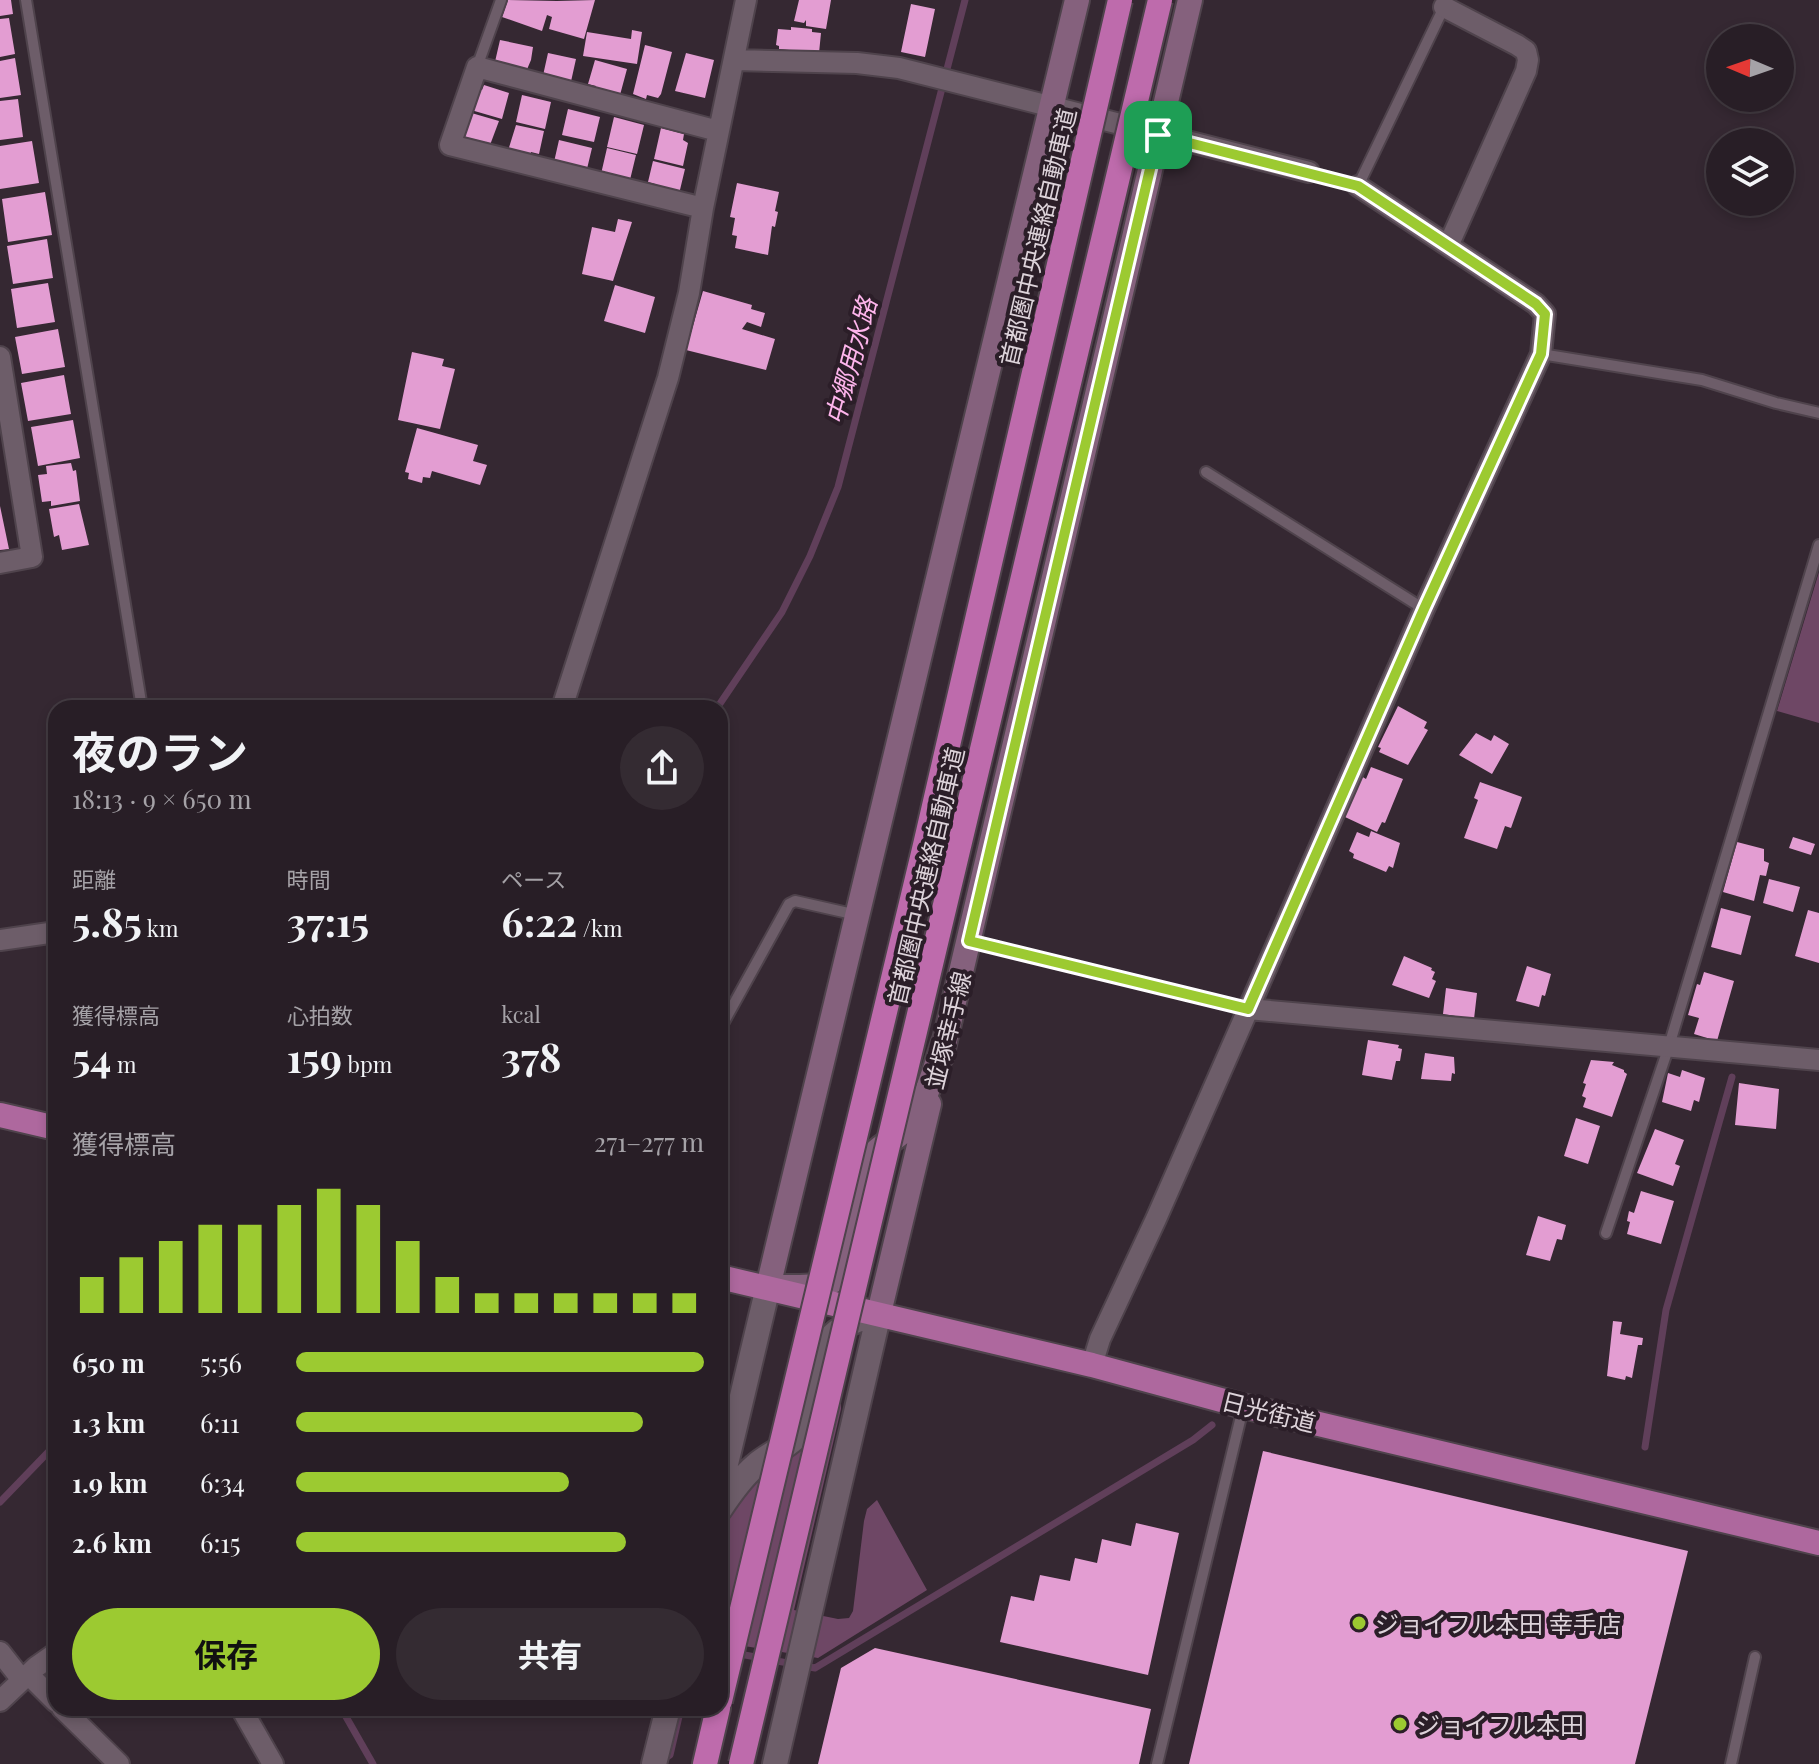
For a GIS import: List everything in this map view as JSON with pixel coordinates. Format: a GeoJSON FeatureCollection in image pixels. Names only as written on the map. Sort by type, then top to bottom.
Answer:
{"type":"FeatureCollection","features":[{"type":"Feature","properties":{"kind":"highway","name":"首都圏中央連絡自動車道"},"geometry":{"type":"LineString","coordinates":[[728,1668],[925,845],[1120,0]]}},
{"type":"Feature","properties":{"kind":"highway","name":"首都圏中央連絡自動車道"},"geometry":{"type":"LineString","coordinates":[[741,1764],[1160,0]]}},
{"type":"Feature","properties":{"kind":"highway"},"geometry":{"type":"LineString","coordinates":[[0,1115],[48,1126]]}},
{"type":"Feature","properties":{"kind":"highway","name":"日光街道"},"geometry":{"type":"LineString","coordinates":[[728,1279],[1092,1365],[1243,1406],[1819,1543]]}},
{"type":"Feature","properties":{"kind":"highway"},"geometry":{"type":"LineString","coordinates":[[705,1764],[716,1716]]}},
{"type":"Feature","properties":{"kind":"main road"},"geometry":{"type":"LineString","coordinates":[[944,1042],[912,1119],[903,1131],[878,1148],[868,1163],[839,1277],[823,1285],[768,1287],[1077,0]]}},
{"type":"Feature","properties":{"kind":"main road","name":"並塚幸手線"},"geometry":{"type":"LineString","coordinates":[[879,1313],[1190,0]]}},
{"type":"Feature","properties":{"kind":"street"},"geometry":{"type":"LineString","coordinates":[[565,700],[668,378],[689,293],[703,208],[746,0]]}},
{"type":"Feature","properties":{"kind":"street"},"geometry":{"type":"LineString","coordinates":[[1446,4],[1526,51],[1528,60],[1526,71],[1449,244]]}},
{"type":"Feature","properties":{"kind":"street"},"geometry":{"type":"LineString","coordinates":[[734,60],[857,63],[899,68],[1309,172]]}},
{"type":"Feature","properties":{"kind":"street"},"geometry":{"type":"LineString","coordinates":[[703,208],[450,145],[477,67],[718,131]]}},
{"type":"Feature","properties":{"kind":"street"},"geometry":{"type":"LineString","coordinates":[[1092,1365],[1100,1339],[1424,609],[1541,354],[1545,314],[1536,304],[1358,186]]}},
{"type":"Feature","properties":{"kind":"street"},"geometry":{"type":"LineString","coordinates":[[0,357],[32,557],[0,563]]}},
{"type":"Feature","properties":{"kind":"street"},"geometry":{"type":"LineString","coordinates":[[0,940],[48,933]]}},
{"type":"Feature","properties":{"kind":"street"},"geometry":{"type":"LineString","coordinates":[[1248,1009],[1819,1060]]}},
{"type":"Feature","properties":{"kind":"street"},"geometry":{"type":"LineString","coordinates":[[728,1455],[768,1287]]}},
{"type":"Feature","properties":{"kind":"street"},"geometry":{"type":"LineString","coordinates":[[728,1499],[746,1475],[790,1441],[803,1426],[828,1338],[836,1329],[853,1320],[879,1313],[775,1764]]}},
{"type":"Feature","properties":{"kind":"street"},"geometry":{"type":"LineString","coordinates":[[0,1652],[48,1696]]}},
{"type":"Feature","properties":{"kind":"street"},"geometry":{"type":"LineString","coordinates":[[0,1701],[48,1659]]}},
{"type":"Feature","properties":{"kind":"street"},"geometry":{"type":"LineString","coordinates":[[70,1716],[119,1764]]}},
{"type":"Feature","properties":{"kind":"street"},"geometry":{"type":"LineString","coordinates":[[246,1716],[273,1764]]}},
{"type":"Feature","properties":{"kind":"street"},"geometry":{"type":"LineString","coordinates":[[654,1764],[666,1716]]}},
{"type":"Feature","properties":{"kind":"lane"},"geometry":{"type":"LineString","coordinates":[[26,0],[141,700]]}},
{"type":"Feature","properties":{"kind":"lane"},"geometry":{"type":"LineString","coordinates":[[477,67],[501,0]]}},
{"type":"Feature","properties":{"kind":"lane"},"geometry":{"type":"LineString","coordinates":[[1309,172],[1358,186],[1446,4]]}},
{"type":"Feature","properties":{"kind":"lane"},"geometry":{"type":"LineString","coordinates":[[1541,354],[1702,380],[1819,413]]}},
{"type":"Feature","properties":{"kind":"lane"},"geometry":{"type":"LineString","coordinates":[[1206,472],[1424,609]]}},
{"type":"Feature","properties":{"kind":"lane"},"geometry":{"type":"LineString","coordinates":[[1606,1233],[1669,1046],[1819,545]]}},
{"type":"Feature","properties":{"kind":"lane"},"geometry":{"type":"LineString","coordinates":[[728,1015],[789,904],[795,901],[857,915]]}},
{"type":"Feature","properties":{"kind":"lane"},"geometry":{"type":"LineString","coordinates":[[969,941],[1248,1009]]}},
{"type":"Feature","properties":{"kind":"lane"},"geometry":{"type":"LineString","coordinates":[[1157,1764],[1243,1406]]}},
{"type":"Feature","properties":{"kind":"lane"},"geometry":{"type":"LineString","coordinates":[[1731,1764],[1755,1657]]}},
{"type":"Feature","properties":{"kind":"shaded area"},"geometry":{"type":"Polygon","coordinates":[[[1819,572],[1819,723],[1777,711],[1819,572]]]}},
{"type":"Feature","properties":{"kind":"shaded area"},"geometry":{"type":"Polygon","coordinates":[[[841,1391],[841,1409],[794,1610],[838,1619],[849,1618],[853,1611],[864,1521],[867,1509],[877,1500],[927,1590],[818,1658],[728,1643],[728,1522],[741,1495],[841,1391]]]}},
{"type":"Feature","properties":{"kind":"building"},"geometry":{"type":"Polygon","coordinates":[[[0,0],[11,0],[13,14],[0,16],[0,0]]]}},
{"type":"Feature","properties":{"kind":"building"},"geometry":{"type":"Polygon","coordinates":[[[508,0],[595,0],[584,39],[549,29],[552,17],[547,15],[542,31],[502,17],[508,0]]]}},
{"type":"Feature","properties":{"kind":"building"},"geometry":{"type":"Polygon","coordinates":[[[799,0],[831,0],[826,29],[806,26],[806,20],[804,23],[794,21],[799,0]]]}},
{"type":"Feature","properties":{"kind":"building"},"geometry":{"type":"Polygon","coordinates":[[[911,4],[935,9],[925,57],[901,52],[911,4]]]}},
{"type":"Feature","properties":{"kind":"building"},"geometry":{"type":"Polygon","coordinates":[[[9,18],[15,54],[0,57],[0,19],[9,18]]]}},
{"type":"Feature","properties":{"kind":"building"},"geometry":{"type":"Polygon","coordinates":[[[791,27],[821,33],[819,53],[779,49],[776,45],[778,29],[791,30],[791,27]]]}},
{"type":"Feature","properties":{"kind":"building"},"geometry":{"type":"Polygon","coordinates":[[[632,30],[642,32],[637,64],[583,56],[587,32],[631,39],[632,30]]]}},
{"type":"Feature","properties":{"kind":"building"},"geometry":{"type":"Polygon","coordinates":[[[500,40],[533,47],[525,74],[494,66],[500,40]]]}},
{"type":"Feature","properties":{"kind":"building"},"geometry":{"type":"Polygon","coordinates":[[[645,45],[672,52],[658,98],[647,95],[646,99],[633,94],[645,45]]]}},
{"type":"Feature","properties":{"kind":"building"},"geometry":{"type":"Polygon","coordinates":[[[548,53],[576,59],[570,86],[542,80],[548,53]]]}},
{"type":"Feature","properties":{"kind":"building"},"geometry":{"type":"Polygon","coordinates":[[[686,53],[714,60],[705,98],[675,91],[686,53]]]}},
{"type":"Feature","properties":{"kind":"building"},"geometry":{"type":"Polygon","coordinates":[[[15,58],[21,95],[0,98],[0,61],[15,58]]]}},
{"type":"Feature","properties":{"kind":"building"},"geometry":{"type":"Polygon","coordinates":[[[595,60],[627,69],[620,95],[595,89],[596,86],[588,84],[595,60]]]}},
{"type":"Feature","properties":{"kind":"building"},"geometry":{"type":"Polygon","coordinates":[[[484,85],[509,93],[502,119],[471,110],[476,88],[482,90],[484,85]]]}},
{"type":"Feature","properties":{"kind":"building"},"geometry":{"type":"Polygon","coordinates":[[[522,95],[551,102],[545,129],[516,122],[522,95]]]}},
{"type":"Feature","properties":{"kind":"building"},"geometry":{"type":"Polygon","coordinates":[[[18,99],[23,137],[0,140],[0,101],[18,99]]]}},
{"type":"Feature","properties":{"kind":"building"},"geometry":{"type":"Polygon","coordinates":[[[568,109],[600,117],[594,142],[562,135],[568,109]]]}},
{"type":"Feature","properties":{"kind":"building"},"geometry":{"type":"Polygon","coordinates":[[[468,112],[499,121],[490,145],[468,143],[469,139],[462,137],[468,112]]]}},
{"type":"Feature","properties":{"kind":"building"},"geometry":{"type":"Polygon","coordinates":[[[614,117],[644,125],[637,154],[607,147],[614,117]]]}},
{"type":"Feature","properties":{"kind":"building"},"geometry":{"type":"Polygon","coordinates":[[[516,125],[544,131],[539,154],[531,152],[530,159],[507,154],[516,125]]]}},
{"type":"Feature","properties":{"kind":"building"},"geometry":{"type":"Polygon","coordinates":[[[661,128],[684,134],[683,140],[688,143],[683,166],[654,159],[661,128]]]}},
{"type":"Feature","properties":{"kind":"building"},"geometry":{"type":"Polygon","coordinates":[[[559,140],[592,148],[586,173],[554,162],[559,140]]]}},
{"type":"Feature","properties":{"kind":"building"},"geometry":{"type":"Polygon","coordinates":[[[32,141],[39,183],[0,189],[0,146],[32,141]]]}},
{"type":"Feature","properties":{"kind":"building"},"geometry":{"type":"Polygon","coordinates":[[[607,148],[636,155],[629,184],[601,174],[607,148]]]}},
{"type":"Feature","properties":{"kind":"building"},"geometry":{"type":"Polygon","coordinates":[[[653,161],[685,169],[679,194],[654,188],[655,184],[648,182],[653,161]]]}},
{"type":"Feature","properties":{"kind":"building"},"geometry":{"type":"Polygon","coordinates":[[[737,183],[779,192],[775,211],[778,212],[775,227],[772,226],[768,255],[735,248],[737,236],[732,235],[735,218],[730,217],[737,183]]]}},
{"type":"Feature","properties":{"kind":"building"},"geometry":{"type":"Polygon","coordinates":[[[45,192],[52,235],[8,242],[2,199],[45,192]]]}},
{"type":"Feature","properties":{"kind":"building"},"geometry":{"type":"Polygon","coordinates":[[[618,219],[632,222],[613,281],[582,274],[592,227],[615,232],[618,219]]]}},
{"type":"Feature","properties":{"kind":"building"},"geometry":{"type":"Polygon","coordinates":[[[47,239],[53,278],[13,284],[7,246],[47,239]]]}},
{"type":"Feature","properties":{"kind":"building"},"geometry":{"type":"Polygon","coordinates":[[[48,283],[55,322],[17,328],[11,289],[48,283]]]}},
{"type":"Feature","properties":{"kind":"building"},"geometry":{"type":"Polygon","coordinates":[[[615,285],[655,297],[645,333],[604,321],[615,285]]]}},
{"type":"Feature","properties":{"kind":"building"},"geometry":{"type":"Polygon","coordinates":[[[703,291],[752,305],[751,309],[765,313],[761,327],[747,322],[742,329],[775,339],[766,370],[686,350],[703,291]]]}},
{"type":"Feature","properties":{"kind":"building"},"geometry":{"type":"Polygon","coordinates":[[[58,329],[65,367],[22,374],[15,337],[58,329]]]}},
{"type":"Feature","properties":{"kind":"building"},"geometry":{"type":"Polygon","coordinates":[[[412,352],[444,359],[442,366],[455,369],[440,429],[398,420],[412,352]]]}},
{"type":"Feature","properties":{"kind":"building"},"geometry":{"type":"Polygon","coordinates":[[[64,375],[71,414],[28,421],[21,383],[64,375]]]}},
{"type":"Feature","properties":{"kind":"building"},"geometry":{"type":"Polygon","coordinates":[[[73,420],[80,458],[38,466],[31,427],[73,420]]]}},
{"type":"Feature","properties":{"kind":"building"},"geometry":{"type":"Polygon","coordinates":[[[417,428],[478,445],[473,461],[487,465],[480,485],[432,471],[430,478],[423,477],[422,483],[408,479],[409,473],[405,472],[417,428]]]}},
{"type":"Feature","properties":{"kind":"building"},"geometry":{"type":"Polygon","coordinates":[[[71,463],[73,471],[76,470],[80,501],[51,506],[51,501],[42,502],[38,475],[47,474],[46,466],[71,463]]]}},
{"type":"Feature","properties":{"kind":"building"},"geometry":{"type":"Polygon","coordinates":[[[79,504],[89,545],[62,550],[59,535],[54,537],[49,509],[79,504]]]}},
{"type":"Feature","properties":{"kind":"building"},"geometry":{"type":"Polygon","coordinates":[[[0,506],[9,549],[0,550],[0,506]]]}},
{"type":"Feature","properties":{"kind":"building"},"geometry":{"type":"Polygon","coordinates":[[[1398,706],[1427,722],[1424,728],[1428,730],[1408,765],[1379,752],[1381,748],[1378,747],[1398,706]]]}},
{"type":"Feature","properties":{"kind":"building"},"geometry":{"type":"Polygon","coordinates":[[[1476,733],[1491,741],[1494,735],[1509,744],[1492,774],[1459,755],[1476,733]]]}},
{"type":"Feature","properties":{"kind":"building"},"geometry":{"type":"Polygon","coordinates":[[[1371,767],[1403,779],[1385,823],[1382,822],[1377,832],[1345,817],[1361,776],[1366,779],[1371,767]]]}},
{"type":"Feature","properties":{"kind":"building"},"geometry":{"type":"Polygon","coordinates":[[[1480,782],[1522,797],[1511,828],[1505,826],[1497,849],[1464,838],[1478,800],[1474,798],[1480,782]]]}},
{"type":"Feature","properties":{"kind":"building"},"geometry":{"type":"Polygon","coordinates":[[[1371,831],[1400,843],[1393,868],[1389,866],[1386,872],[1353,858],[1354,854],[1349,851],[1357,832],[1369,837],[1371,831]]]}},
{"type":"Feature","properties":{"kind":"building"},"geometry":{"type":"Polygon","coordinates":[[[1793,837],[1815,844],[1811,855],[1789,848],[1793,837]]]}},
{"type":"Feature","properties":{"kind":"building"},"geometry":{"type":"Polygon","coordinates":[[[1737,842],[1764,849],[1764,861],[1769,863],[1766,876],[1760,875],[1754,901],[1723,892],[1737,842]]]}},
{"type":"Feature","properties":{"kind":"building"},"geometry":{"type":"Polygon","coordinates":[[[1769,879],[1800,887],[1793,912],[1763,903],[1769,879]]]}},
{"type":"Feature","properties":{"kind":"building"},"geometry":{"type":"Polygon","coordinates":[[[1721,908],[1751,916],[1741,955],[1711,947],[1721,908]]]}},
{"type":"Feature","properties":{"kind":"building"},"geometry":{"type":"Polygon","coordinates":[[[1808,910],[1819,913],[1819,963],[1795,956],[1808,910]]]}},
{"type":"Feature","properties":{"kind":"building"},"geometry":{"type":"Polygon","coordinates":[[[1404,956],[1435,972],[1432,979],[1436,981],[1429,998],[1392,985],[1404,956]]]}},
{"type":"Feature","properties":{"kind":"building"},"geometry":{"type":"Polygon","coordinates":[[[1527,966],[1551,974],[1539,1007],[1516,1001],[1527,966]]]}},
{"type":"Feature","properties":{"kind":"building"},"geometry":{"type":"Polygon","coordinates":[[[1704,972],[1734,981],[1717,1041],[1694,1034],[1699,1018],[1688,1015],[1704,972]]]}},
{"type":"Feature","properties":{"kind":"building"},"geometry":{"type":"Polygon","coordinates":[[[1446,988],[1477,993],[1474,1019],[1443,1014],[1446,988]]]}},
{"type":"Feature","properties":{"kind":"building"},"geometry":{"type":"Polygon","coordinates":[[[1368,1040],[1399,1045],[1398,1048],[1402,1049],[1392,1080],[1362,1075],[1368,1040]]]}},
{"type":"Feature","properties":{"kind":"building"},"geometry":{"type":"Polygon","coordinates":[[[1425,1053],[1454,1057],[1455,1074],[1452,1073],[1451,1081],[1421,1079],[1425,1053]]]}},
{"type":"Feature","properties":{"kind":"building"},"geometry":{"type":"Polygon","coordinates":[[[1591,1060],[1614,1062],[1612,1065],[1627,1074],[1612,1117],[1583,1107],[1586,1098],[1582,1096],[1586,1084],[1583,1083],[1591,1060]]]}},
{"type":"Feature","properties":{"kind":"building"},"geometry":{"type":"Polygon","coordinates":[[[1682,1070],[1705,1078],[1699,1102],[1694,1100],[1691,1111],[1662,1102],[1668,1073],[1680,1077],[1682,1070]]]}},
{"type":"Feature","properties":{"kind":"building"},"geometry":{"type":"Polygon","coordinates":[[[1739,1083],[1779,1089],[1776,1129],[1735,1125],[1739,1083]]]}},
{"type":"Feature","properties":{"kind":"building"},"geometry":{"type":"Polygon","coordinates":[[[1576,1118],[1600,1126],[1588,1164],[1564,1156],[1576,1118]]]}},
{"type":"Feature","properties":{"kind":"building"},"geometry":{"type":"Polygon","coordinates":[[[1655,1129],[1684,1140],[1675,1164],[1680,1166],[1673,1186],[1637,1173],[1655,1129]]]}},
{"type":"Feature","properties":{"kind":"building"},"geometry":{"type":"Polygon","coordinates":[[[1641,1191],[1674,1201],[1661,1244],[1627,1234],[1629,1211],[1634,1213],[1641,1191]]]}},
{"type":"Feature","properties":{"kind":"building"},"geometry":{"type":"Polygon","coordinates":[[[1538,1216],[1566,1225],[1562,1240],[1557,1239],[1550,1261],[1526,1255],[1538,1216]]]}},
{"type":"Feature","properties":{"kind":"building"},"geometry":{"type":"Polygon","coordinates":[[[1613,1321],[1622,1322],[1620,1334],[1643,1338],[1642,1345],[1638,1345],[1632,1378],[1626,1376],[1625,1380],[1607,1376],[1613,1321]]]}},
{"type":"Feature","properties":{"kind":"building"},"geometry":{"type":"Polygon","coordinates":[[[1263,1451],[1688,1551],[1635,1764],[1189,1764],[1263,1451]]]}},
{"type":"Feature","properties":{"kind":"building"},"geometry":{"type":"Polygon","coordinates":[[[1136,1523],[1179,1533],[1148,1675],[1000,1642],[1011,1596],[1034,1601],[1040,1575],[1070,1581],[1075,1558],[1097,1563],[1102,1539],[1131,1546],[1136,1523]]]}},
{"type":"Feature","properties":{"kind":"building"},"geometry":{"type":"Polygon","coordinates":[[[875,1648],[1151,1709],[1139,1764],[818,1764],[841,1668],[875,1648]]]}},
{"type":"Feature","properties":{"kind":"waterway","name":"中郷用水路"},"geometry":{"type":"LineString","coordinates":[[722,700],[782,612],[810,556],[838,487],[965,0]]}},
{"type":"Feature","properties":{"kind":"waterway"},"geometry":{"type":"LineString","coordinates":[[1645,1447],[1666,1310],[1732,1077]]}},
{"type":"Feature","properties":{"kind":"waterway"},"geometry":{"type":"LineString","coordinates":[[734,1653],[815,1668],[1193,1440],[1212,1425]]}},
{"type":"Feature","properties":{"kind":"waterway","name":"中郷用水路"},"geometry":{"type":"LineString","coordinates":[[0,1502],[48,1452]]}},
{"type":"Feature","properties":{"kind":"waterway"},"geometry":{"type":"LineString","coordinates":[[346,1716],[373,1764]]}},
{"type":"Feature","properties":{"kind":"waterway"},"geometry":{"type":"LineString","coordinates":[[660,1761],[670,1755],[679,1716]]}},
{"type":"Feature","properties":{"kind":"place","name":"ジョイフル本田 幸手店"},"geometry":{"type":"Point","coordinates":[1359,1623]}},
{"type":"Feature","properties":{"kind":"place","name":"ジョイフル本田"},"geometry":{"type":"Point","coordinates":[1400,1724]}},
{"type":"Feature","properties":{"kind":"route"},"geometry":{"type":"LineString","coordinates":[[1158,135],[1358,186],[1449,244],[1536,304],[1545,314],[1541,354],[1424,609],[1248,1009],[969,941],[1158,135]]}}]}
